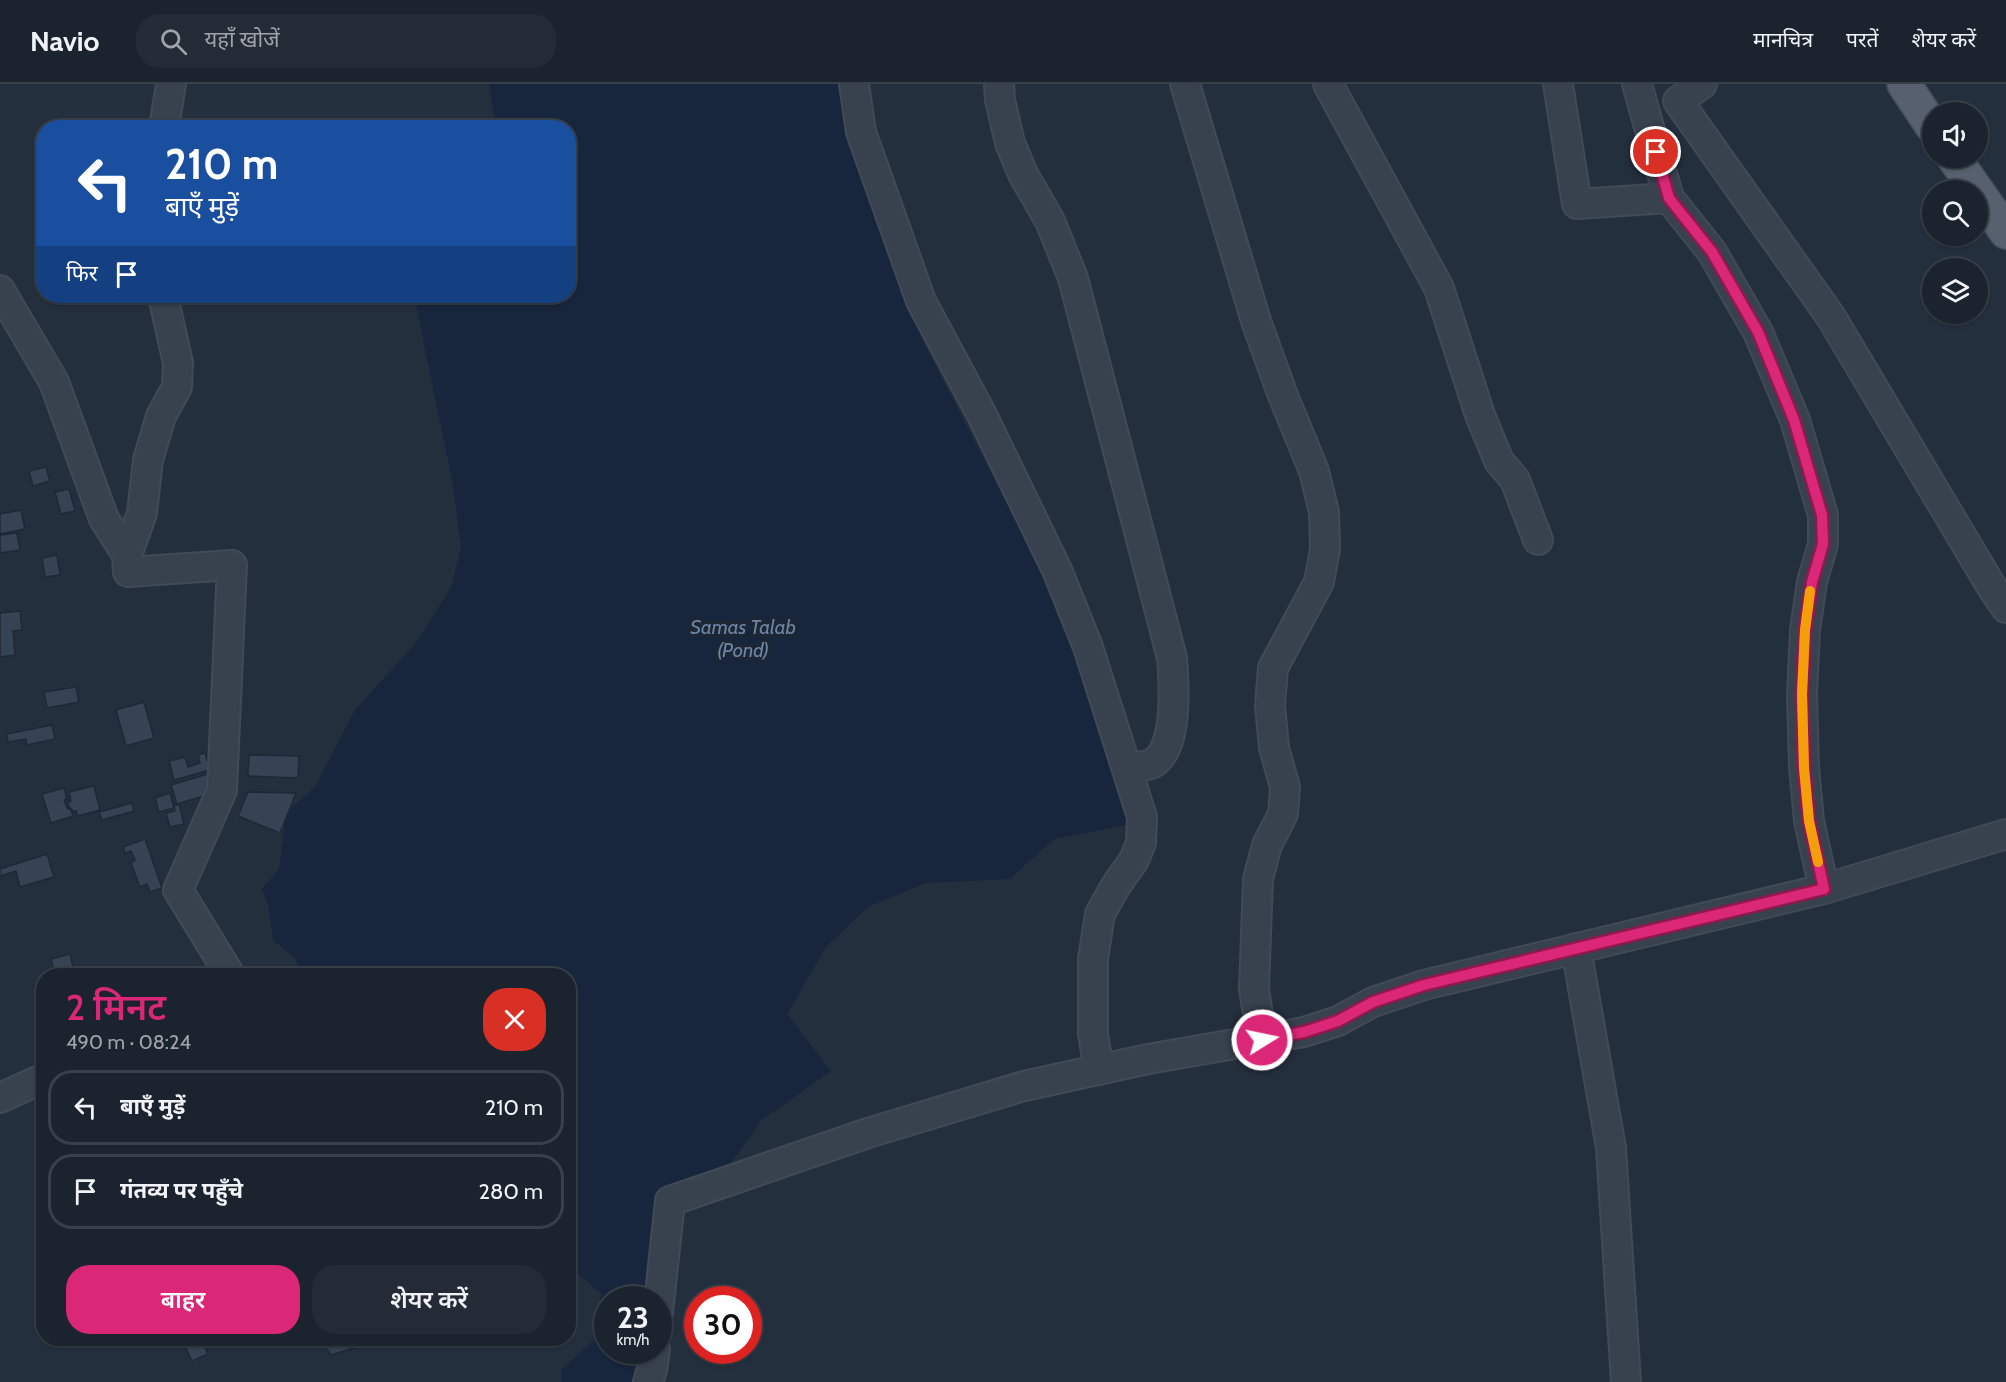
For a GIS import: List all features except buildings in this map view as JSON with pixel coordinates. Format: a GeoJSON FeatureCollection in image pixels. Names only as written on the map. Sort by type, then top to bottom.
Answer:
{"type":"FeatureCollection","features":[{"type":"Feature","properties":{"kind":"main road"},"geometry":{"type":"LineString","coordinates":[[1904,84],[1922,111]]}},
{"type":"Feature","properties":{"kind":"main road"},"geometry":{"type":"LineString","coordinates":[[1961,168],[2006,232]]}},
{"type":"Feature","properties":{"kind":"street"},"geometry":{"type":"LineString","coordinates":[[165,120],[171,84]]}},
{"type":"Feature","properties":{"kind":"street"},"geometry":{"type":"LineString","coordinates":[[854,84],[861,132],[921,301],[982,415],[1057,570],[1088,647],[1142,817],[1142,843],[1100,914],[1093,959],[1093,1034],[1099,1070]]}},
{"type":"Feature","properties":{"kind":"street"},"geometry":{"type":"LineString","coordinates":[[999,84],[1000,100],[1010,143],[1023,174],[1050,221],[1072,278],[1172,658],[1175,698],[1170,732],[1162,754],[1150,764],[1127,767]]}},
{"type":"Feature","properties":{"kind":"street"},"geometry":{"type":"LineString","coordinates":[[1185,84],[1256,321],[1314,471],[1324,512],[1325,549],[1319,582],[1273,668],[1269,705],[1274,748],[1285,787],[1283,814],[1267,844],[1258,879],[1254,989],[1262,1040]]}},
{"type":"Feature","properties":{"kind":"street"},"geometry":{"type":"LineString","coordinates":[[1328,84],[1439,288],[1480,415],[1499,461],[1515,480],[1538,540]]}},
{"type":"Feature","properties":{"kind":"street"},"geometry":{"type":"LineString","coordinates":[[1558,84],[1577,204],[1669,198]]}},
{"type":"Feature","properties":{"kind":"street"},"geometry":{"type":"LineString","coordinates":[[1637,84],[1669,198],[1712,252],[1758,332],[1794,420],[1822,515],[1823,544],[1812,582],[1805,630],[1802,694],[1804,768],[1809,821],[1824,889]]}},
{"type":"Feature","properties":{"kind":"street"},"geometry":{"type":"LineString","coordinates":[[1702,84],[1678,101],[1831,317],[2006,608]]}},
{"type":"Feature","properties":{"kind":"street"},"geometry":{"type":"LineString","coordinates":[[0,290],[54,382],[104,519],[127,555]]}},
{"type":"Feature","properties":{"kind":"street"},"geometry":{"type":"LineString","coordinates":[[165,303],[178,363],[177,387],[161,416],[148,460],[142,513],[127,555],[128,572],[232,565],[222,790],[178,890],[226,968]]}},
{"type":"Feature","properties":{"kind":"street"},"geometry":{"type":"LineString","coordinates":[[661,1286],[670,1202],[879,1130],[1024,1086],[1148,1059],[1304,1032],[1338,1021],[1373,1002],[1424,985],[1824,889],[2006,834]]}},
{"type":"Feature","properties":{"kind":"street"},"geometry":{"type":"LineString","coordinates":[[1576,948],[1611,1148],[1626,1382]]}},
{"type":"Feature","properties":{"kind":"street"},"geometry":{"type":"LineString","coordinates":[[0,1098],[36,1082]]}},
{"type":"Feature","properties":{"kind":"street"},"geometry":{"type":"LineString","coordinates":[[648,1382],[653,1364]]}},
{"type":"Feature","properties":{"kind":"water","name":"Samas Talab (Pond)"},"geometry":{"type":"Polygon","coordinates":[[[489,84],[840,84],[844,107],[922,339],[1062,611],[1131,824],[1054,839],[1010,879],[926,883],[868,907],[826,947],[787,1014],[831,1071],[762,1120],[731,1163],[655,1205],[654,1261],[649,1286],[594,1287],[576,1273],[576,968],[299,968],[296,959],[273,940],[268,904],[262,889],[279,869],[286,813],[315,787],[355,710],[414,645],[451,588],[461,548],[453,484],[415,303],[576,303],[576,120],[495,120],[489,84]]]}},
{"type":"Feature","properties":{"kind":"water","name":"Samas Talab (Pond)"},"geometry":{"type":"Polygon","coordinates":[[[594,1340],[594,1364],[635,1364],[632,1382],[561,1382],[561,1370],[594,1340]]]}},
{"type":"Feature","properties":{"kind":"slow traffic"},"geometry":{"type":"LineString","coordinates":[[1810,591],[1805,630],[1802,694],[1804,768],[1809,821],[1818,862]]}},
{"type":"Feature","properties":{"kind":"route"},"geometry":{"type":"LineString","coordinates":[[1262,1040],[1304,1032],[1338,1021],[1373,1002],[1424,985],[1824,889],[1809,821],[1804,768],[1802,694],[1805,630],[1812,582],[1823,544],[1822,515],[1794,420],[1758,332],[1712,252],[1669,198],[1656,152]]}}]}
